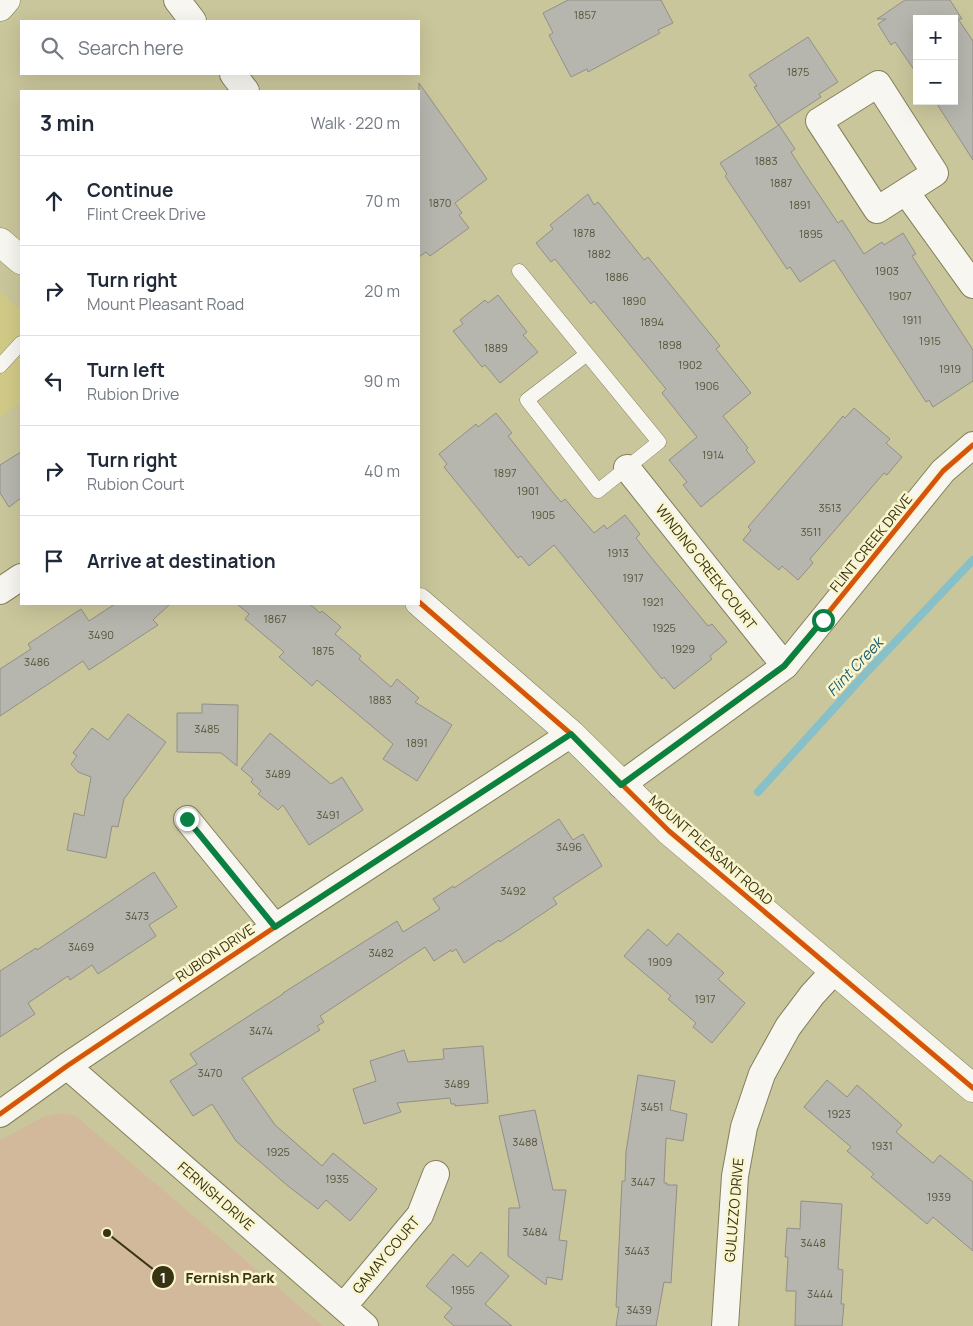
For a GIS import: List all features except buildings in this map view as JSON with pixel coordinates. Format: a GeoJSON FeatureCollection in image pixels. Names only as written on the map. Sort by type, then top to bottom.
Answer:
{"type":"FeatureCollection","features":[{"type":"Feature","properties":{"kind":"street"},"geometry":{"type":"LineString","coordinates":[[0,7],[6,0]]}},
{"type":"Feature","properties":{"kind":"street"},"geometry":{"type":"LineString","coordinates":[[177,0],[192,20]]}},
{"type":"Feature","properties":{"kind":"street"},"geometry":{"type":"LineString","coordinates":[[234,75],[245,90]]}},
{"type":"Feature","properties":{"kind":"street"},"geometry":{"type":"LineString","coordinates":[[878,84],[935,173],[906,192],[877,210],[819,121],[878,84]]}},
{"type":"Feature","properties":{"kind":"street"},"geometry":{"type":"LineString","coordinates":[[906,192],[973,285]]}},
{"type":"Feature","properties":{"kind":"street"},"geometry":{"type":"LineString","coordinates":[[0,242],[20,259]]}},
{"type":"Feature","properties":{"kind":"street","name":"FLINT CREEK DRIVE"},"geometry":{"type":"LineString","coordinates":[[621,785],[784,666],[943,471],[973,445]]}},
{"type":"Feature","properties":{"kind":"street","name":"WINDING CREEK COURT"},"geometry":{"type":"LineString","coordinates":[[627,468],[784,666]]}},
{"type":"Feature","properties":{"kind":"street"},"geometry":{"type":"LineString","coordinates":[[0,591],[20,578]]}},
{"type":"Feature","properties":{"kind":"street","name":"MOUNT PLEASANT ROAD"},"geometry":{"type":"LineString","coordinates":[[420,603],[571,734],[670,831],[973,1088]]}},
{"type":"Feature","properties":{"kind":"street","name":"RUBION DRIVE"},"geometry":{"type":"LineString","coordinates":[[0,1114],[67,1066],[275,927],[571,734]]}},
{"type":"Feature","properties":{"kind":"street"},"geometry":{"type":"LineString","coordinates":[[187,819],[275,927]]}},
{"type":"Feature","properties":{"kind":"street","name":"GULUZZO DRIVE"},"geometry":{"type":"LineString","coordinates":[[725,1326],[735,1176],[744,1128],[762,1074],[788,1027],[812,995],[834,971]]}},
{"type":"Feature","properties":{"kind":"street","name":"FERNISH DRIVE"},"geometry":{"type":"LineString","coordinates":[[67,1066],[365,1326]]}},
{"type":"Feature","properties":{"kind":"street","name":"GAMAY COURT"},"geometry":{"type":"LineString","coordinates":[[342,1306],[420,1215],[436,1174]]}},
{"type":"Feature","properties":{"kind":"lane"},"geometry":{"type":"LineString","coordinates":[[519,271],[587,354],[659,442],[598,491],[527,400],[587,354]]}},
{"type":"Feature","properties":{"kind":"lane"},"geometry":{"type":"LineString","coordinates":[[0,366],[20,344]]}},
{"type":"Feature","properties":{"kind":"shaded area"},"geometry":{"type":"Polygon","coordinates":[[[0,292],[20,309],[20,404],[0,416],[0,292]]]}},
{"type":"Feature","properties":{"kind":"shaded area"},"geometry":{"type":"Polygon","coordinates":[[[60,1113],[76,1116],[323,1326],[0,1326],[0,1140],[43,1117],[60,1113]]]}},
{"type":"Feature","properties":{"kind":"waterway","name":"Flint Creek"},"geometry":{"type":"LineString","coordinates":[[758,792],[866,673],[973,560]]}},
{"type":"Feature","properties":{"kind":"cycle path"},"geometry":{"type":"LineString","coordinates":[[621,785],[785,666],[943,471],[973,445]]}},
{"type":"Feature","properties":{"kind":"cycle path"},"geometry":{"type":"LineString","coordinates":[[420,603],[571,734],[669,831],[973,1088]]}},
{"type":"Feature","properties":{"kind":"cycle path"},"geometry":{"type":"LineString","coordinates":[[0,1114],[67,1066],[275,927],[571,734]]}},
{"type":"Feature","properties":{"kind":"place","name":"Fernish Park"},"geometry":{"type":"Point","coordinates":[107,1233]}},
{"type":"Feature","properties":{"kind":"route"},"geometry":{"type":"LineString","coordinates":[[187,819],[275,927],[571,734],[621,785],[784,666],[823,620]]}}]}
